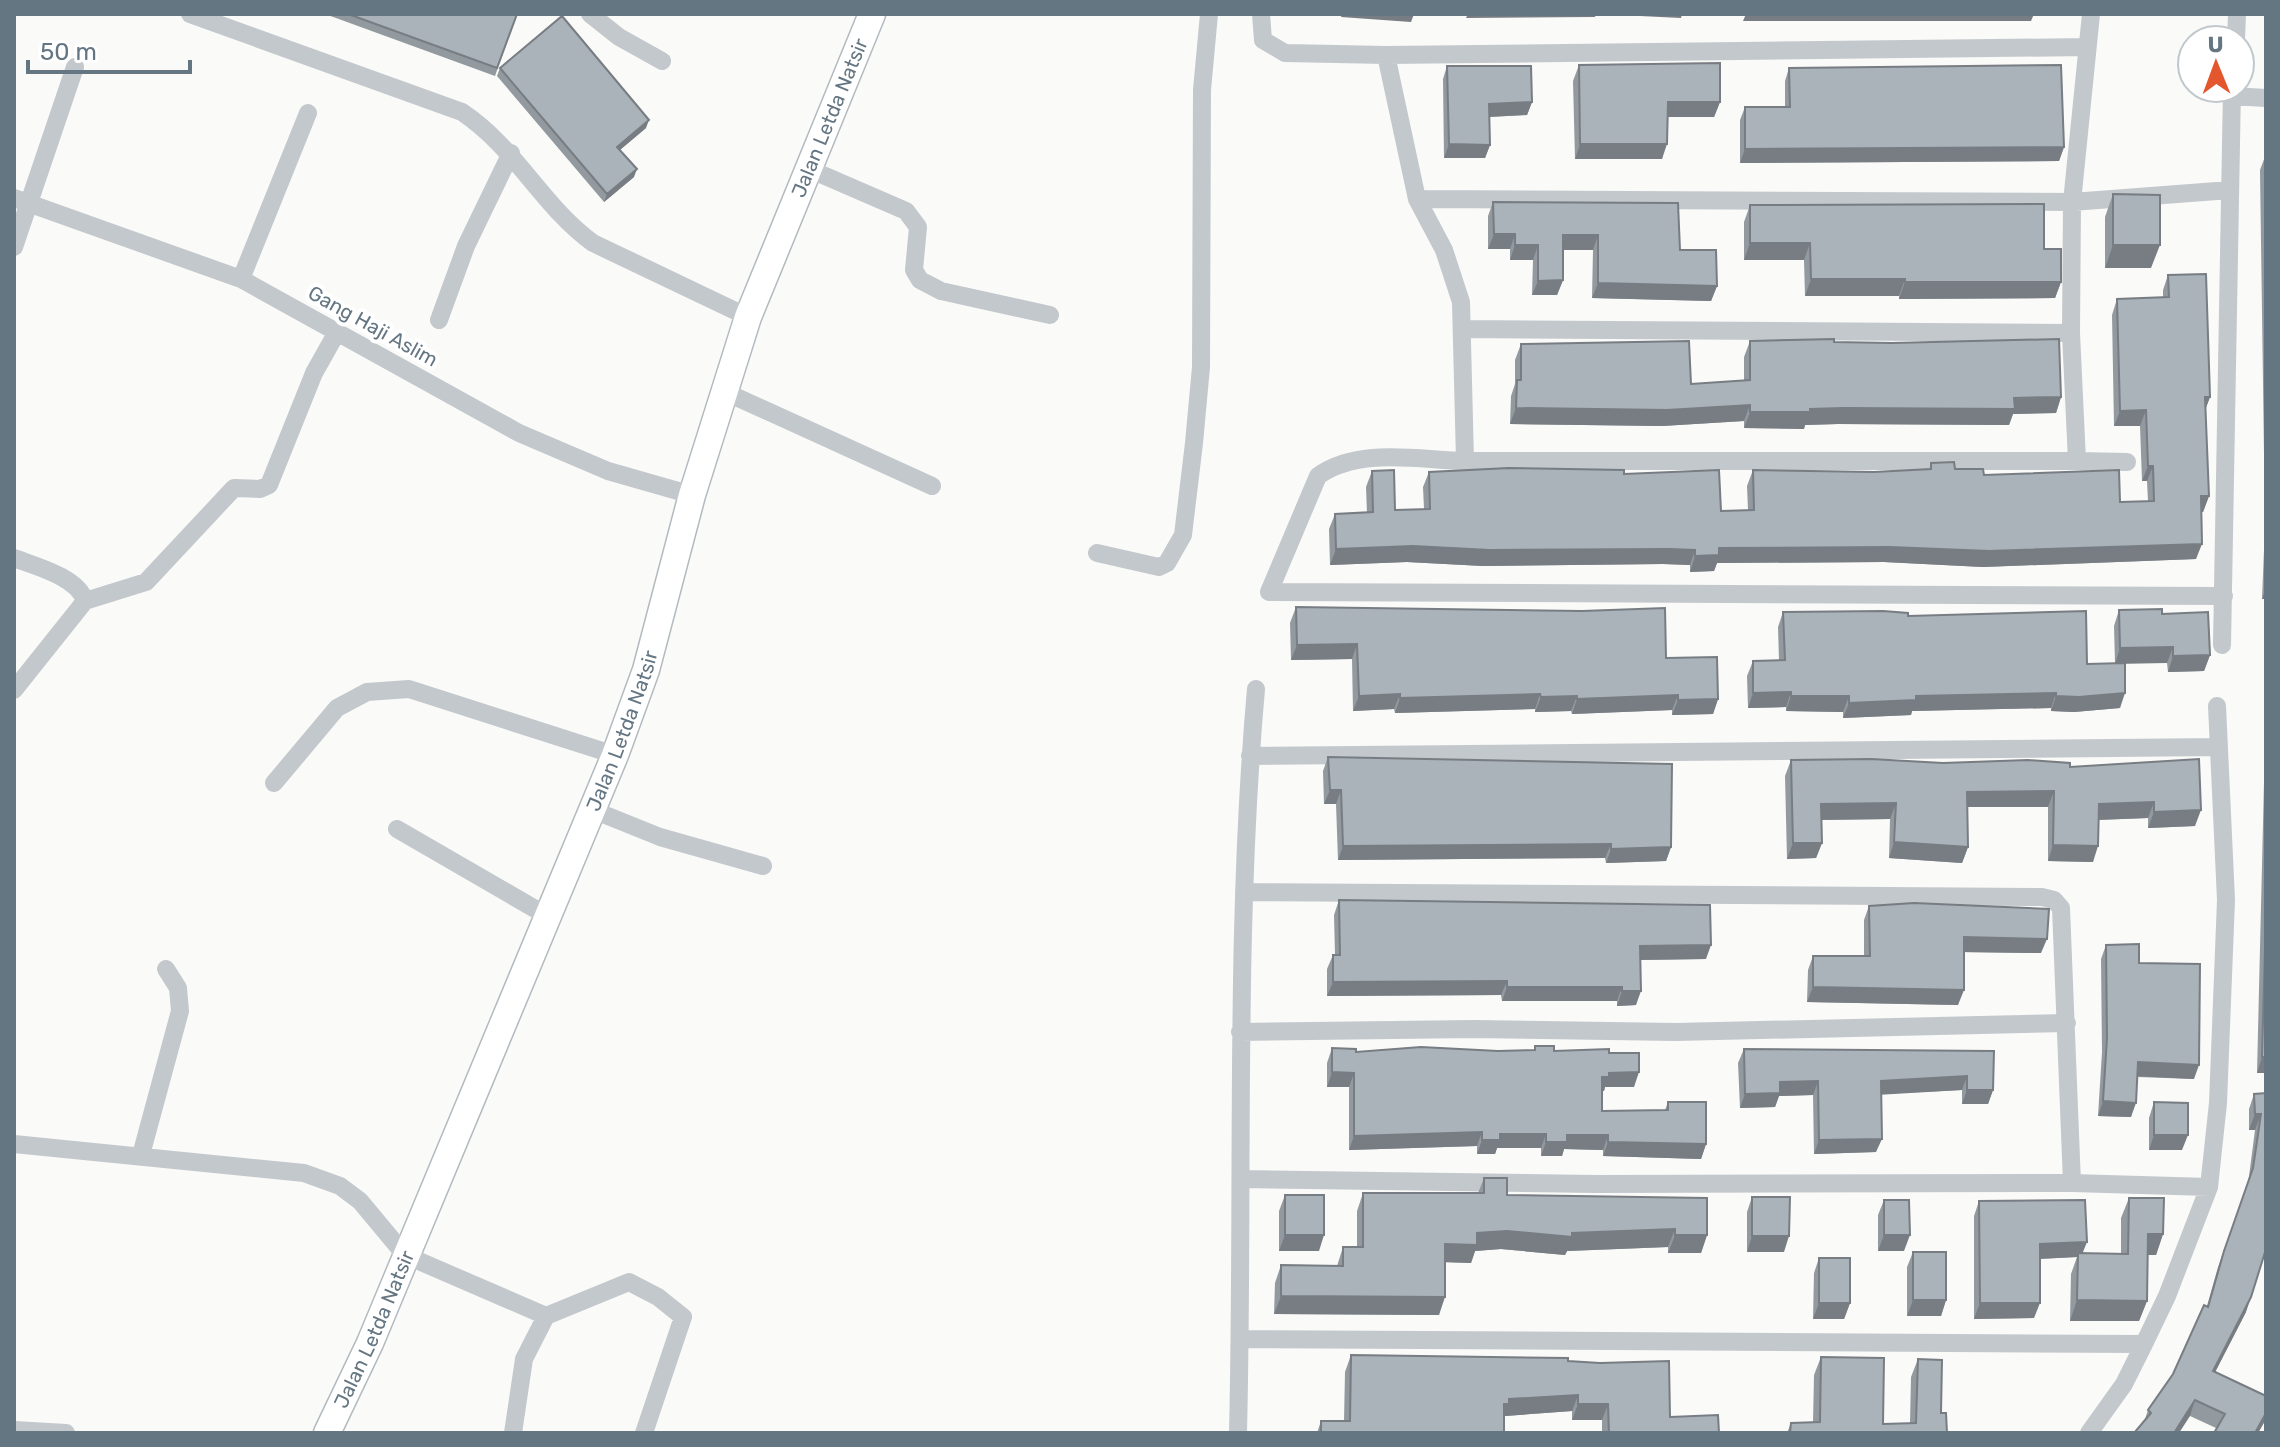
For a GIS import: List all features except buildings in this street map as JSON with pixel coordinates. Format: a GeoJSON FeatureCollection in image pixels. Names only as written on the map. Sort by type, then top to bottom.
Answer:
{"type":"FeatureCollection","features":[{"type":"Feature","properties":{"kind":"main road","name":"Jalan Letda Natsir"},"geometry":{"type":"LineString","coordinates":[[327,1433],[370,1343],[615,755],[646,670],[692,495],[748,317],[872,14]]}},
{"type":"Feature","properties":{"kind":"street"},"geometry":{"type":"LineString","coordinates":[[190,14],[451,107],[491,131],[574,229],[593,243],[748,317]]}},
{"type":"Feature","properties":{"kind":"street"},"geometry":{"type":"LineString","coordinates":[[590,14],[619,37],[662,61]]}},
{"type":"Feature","properties":{"kind":"street"},"geometry":{"type":"LineString","coordinates":[[1097,553],[1159,567],[1167,563],[1183,535],[1201,367],[1200,148],[1209,14]]}},
{"type":"Feature","properties":{"kind":"street"},"geometry":{"type":"LineString","coordinates":[[1261,14],[1263,40],[1285,53],[1386,55],[2087,47]]}},
{"type":"Feature","properties":{"kind":"street"},"geometry":{"type":"LineString","coordinates":[[2077,461],[2071,333],[2072,202],[2091,14]]}},
{"type":"Feature","properties":{"kind":"street"},"geometry":{"type":"LineString","coordinates":[[1386,55],[1417,199],[1444,250],[1461,302],[1465,461]]}},
{"type":"Feature","properties":{"kind":"street"},"geometry":{"type":"LineString","coordinates":[[14,247],[21,201],[75,67]]}},
{"type":"Feature","properties":{"kind":"street"},"geometry":{"type":"LineString","coordinates":[[2222,645],[2232,104]]}},
{"type":"Feature","properties":{"kind":"street"},"geometry":{"type":"LineString","coordinates":[[241,279],[308,113]]}},
{"type":"Feature","properties":{"kind":"street"},"geometry":{"type":"LineString","coordinates":[[439,320],[466,246],[511,153]]}},
{"type":"Feature","properties":{"kind":"street"},"geometry":{"type":"LineString","coordinates":[[809,169],[906,211],[918,227],[914,270],[920,280],[941,291],[1050,315]]}},
{"type":"Feature","properties":{"kind":"street"},"geometry":{"type":"LineString","coordinates":[[1417,199],[2072,202],[2230,190]]}},
{"type":"Feature","properties":{"kind":"street","name":"Gang Haji Aslim"},"geometry":{"type":"LineString","coordinates":[[21,201],[241,279],[519,433],[608,471],[692,495]]}},
{"type":"Feature","properties":{"kind":"street"},"geometry":{"type":"LineString","coordinates":[[1464,329],[2071,333]]}},
{"type":"Feature","properties":{"kind":"street"},"geometry":{"type":"LineString","coordinates":[[14,690],[85,601],[146,582],[234,488],[260,489],[269,485],[314,373],[337,332]]}},
{"type":"Feature","properties":{"kind":"street"},"geometry":{"type":"LineString","coordinates":[[723,391],[932,486]]}},
{"type":"Feature","properties":{"kind":"street"},"geometry":{"type":"LineString","coordinates":[[2127,462],[1363,459],[1335,464],[1318,476],[1269,592],[2224,596]]}},
{"type":"Feature","properties":{"kind":"street"},"geometry":{"type":"LineString","coordinates":[[14,558],[69,582],[85,601]]}},
{"type":"Feature","properties":{"kind":"street"},"geometry":{"type":"LineString","coordinates":[[274,783],[337,708],[367,692],[409,689],[615,755]]}},
{"type":"Feature","properties":{"kind":"street"},"geometry":{"type":"LineString","coordinates":[[1238,1433],[1240,1032],[1250,756],[1256,689]]}},
{"type":"Feature","properties":{"kind":"street"},"geometry":{"type":"LineString","coordinates":[[2089,1433],[2124,1384],[2144,1344],[2167,1296],[2209,1187],[2218,1103],[2226,900],[2217,706]]}},
{"type":"Feature","properties":{"kind":"street"},"geometry":{"type":"LineString","coordinates":[[1250,756],[2219,747]]}},
{"type":"Feature","properties":{"kind":"street"},"geometry":{"type":"LineString","coordinates":[[593,810],[660,837],[763,866]]}},
{"type":"Feature","properties":{"kind":"street"},"geometry":{"type":"LineString","coordinates":[[397,829],[549,917]]}},
{"type":"Feature","properties":{"kind":"street"},"geometry":{"type":"LineString","coordinates":[[1245,892],[2042,897],[2054,900],[2061,908],[2072,1183]]}},
{"type":"Feature","properties":{"kind":"street"},"geometry":{"type":"LineString","coordinates":[[141,1155],[180,1011],[178,988],[166,969]]}},
{"type":"Feature","properties":{"kind":"street"},"geometry":{"type":"LineString","coordinates":[[1240,1032],[1474,1029],[1676,1032],[2067,1023]]}},
{"type":"Feature","properties":{"kind":"street"},"geometry":{"type":"LineString","coordinates":[[14,1144],[304,1173],[340,1186],[360,1201],[405,1255],[546,1316]]}},
{"type":"Feature","properties":{"kind":"street"},"geometry":{"type":"LineString","coordinates":[[1241,1179],[1596,1184],[2072,1183],[2209,1187]]}},
{"type":"Feature","properties":{"kind":"street"},"geometry":{"type":"LineString","coordinates":[[513,1433],[524,1359],[546,1316],[629,1282],[658,1297],[683,1317],[644,1433]]}},
{"type":"Feature","properties":{"kind":"street"},"geometry":{"type":"LineString","coordinates":[[1240,1339],[2144,1344]]}},
{"type":"Feature","properties":{"kind":"street"},"geometry":{"type":"LineString","coordinates":[[14,1430],[66,1433]]}}]}
